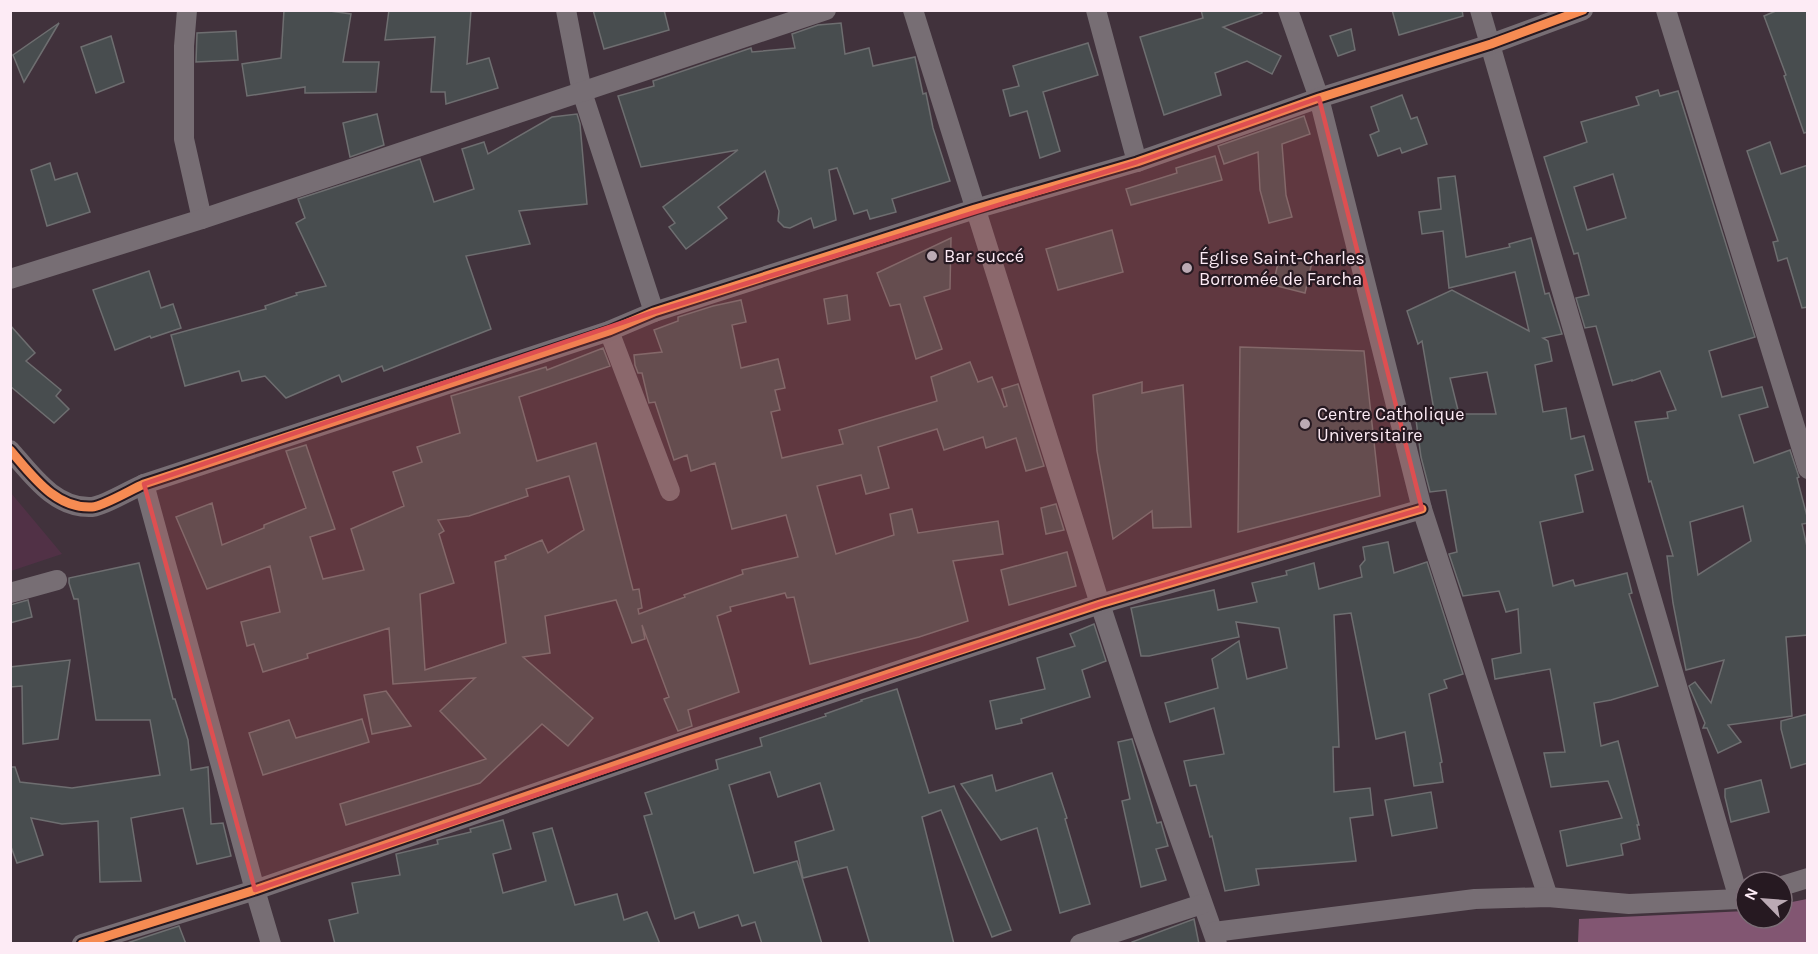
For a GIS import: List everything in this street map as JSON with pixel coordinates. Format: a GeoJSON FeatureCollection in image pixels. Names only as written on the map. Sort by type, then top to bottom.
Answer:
{"type":"FeatureCollection","features":[{"type":"Feature","properties":{"kind":"street"},"geometry":{"type":"LineString","coordinates":[[188,10],[184,46],[184,139],[202,219]]}},
{"type":"Feature","properties":{"kind":"street"},"geometry":{"type":"LineString","coordinates":[[566,10],[582,92],[654,312]]}},
{"type":"Feature","properties":{"kind":"street"},"geometry":{"type":"LineString","coordinates":[[10,279],[202,219],[826,10]]}},
{"type":"Feature","properties":{"kind":"street"},"geometry":{"type":"LineString","coordinates":[[913,10],[1100,604],[1215,938],[1475,899],[1548,897],[1629,904],[1734,898]]}},
{"type":"Feature","properties":{"kind":"street"},"geometry":{"type":"LineString","coordinates":[[1096,10],[1137,162]]}},
{"type":"Feature","properties":{"kind":"street"},"geometry":{"type":"LineString","coordinates":[[1288,10],[1319,98],[1422,509],[1548,897]]}},
{"type":"Feature","properties":{"kind":"street"},"geometry":{"type":"LineString","coordinates":[[1480,10],[1735,870]]}},
{"type":"Feature","properties":{"kind":"street"},"geometry":{"type":"LineString","coordinates":[[10,450],[50,493],[63,501],[79,506],[94,507],[144,484],[609,331],[654,312],[975,209],[1137,162],[1319,98],[1491,44],[1582,10]]}},
{"type":"Feature","properties":{"kind":"street"},"geometry":{"type":"LineString","coordinates":[[1666,10],[1808,469]]}},
{"type":"Feature","properties":{"kind":"street"},"geometry":{"type":"LineString","coordinates":[[609,331],[670,491]]}},
{"type":"Feature","properties":{"kind":"street"},"geometry":{"type":"LineString","coordinates":[[144,484],[271,944]]}},
{"type":"Feature","properties":{"kind":"street"},"geometry":{"type":"LineString","coordinates":[[82,944],[255,890],[680,743],[1100,604],[1422,509]]}},
{"type":"Feature","properties":{"kind":"street"},"geometry":{"type":"LineString","coordinates":[[10,593],[57,580]]}},
{"type":"Feature","properties":{"kind":"street"},"geometry":{"type":"LineString","coordinates":[[1080,944],[1202,904]]}},
{"type":"Feature","properties":{"kind":"highlighted area"},"geometry":{"type":"Polygon","coordinates":[[[1319,98],[1422,509],[1100,604],[255,890],[144,484],[654,312],[1137,162],[1319,98]]]}},
{"type":"Feature","properties":{"kind":"shaded area"},"geometry":{"type":"Polygon","coordinates":[[[11,493],[62,554],[11,571],[11,493]]]}},
{"type":"Feature","properties":{"kind":"shaded area"},"geometry":{"type":"Polygon","coordinates":[[[1807,899],[1807,943],[1578,943],[1579,919],[1734,912],[1734,930],[1794,930],[1794,902],[1807,899]]]}},
{"type":"Feature","properties":{"kind":"building"},"geometry":{"type":"Polygon","coordinates":[[[284,10],[323,10],[351,14],[343,62],[379,62],[376,92],[305,93],[305,87],[247,96],[242,64],[281,58],[284,10]]]}},
{"type":"Feature","properties":{"kind":"building"},"geometry":{"type":"Polygon","coordinates":[[[389,10],[471,10],[467,64],[489,58],[498,88],[446,104],[445,92],[431,92],[435,37],[385,40],[389,10]]]}},
{"type":"Feature","properties":{"kind":"building"},"geometry":{"type":"Polygon","coordinates":[[[593,10],[664,10],[669,30],[604,49],[593,10]]]}},
{"type":"Feature","properties":{"kind":"building"},"geometry":{"type":"Polygon","coordinates":[[[1201,10],[1262,10],[1262,13],[1223,27],[1281,56],[1272,74],[1247,61],[1215,73],[1221,95],[1164,115],[1140,37],[1203,18],[1201,10]]]}},
{"type":"Feature","properties":{"kind":"building"},"geometry":{"type":"Polygon","coordinates":[[[1392,10],[1462,10],[1463,16],[1399,35],[1392,10]]]}},
{"type":"Feature","properties":{"kind":"building"},"geometry":{"type":"Polygon","coordinates":[[[1778,10],[1808,10],[1808,132],[1804,133],[1764,16],[1778,10]]]}},
{"type":"Feature","properties":{"kind":"building"},"geometry":{"type":"Polygon","coordinates":[[[59,23],[24,82],[13,55],[59,23]]]}},
{"type":"Feature","properties":{"kind":"building"},"geometry":{"type":"Polygon","coordinates":[[[841,23],[845,54],[869,48],[873,66],[915,57],[923,94],[926,93],[933,128],[950,181],[892,199],[896,212],[870,219],[867,210],[854,214],[837,168],[829,170],[836,220],[814,228],[811,218],[790,228],[784,227],[778,221],[779,211],[765,171],[718,207],[727,218],[686,249],[669,227],[675,223],[663,207],[738,150],[641,167],[618,96],[654,86],[653,81],[751,48],[752,52],[795,48],[792,34],[818,25],[841,23]]]}},
{"type":"Feature","properties":{"kind":"building"},"geometry":{"type":"Polygon","coordinates":[[[1351,29],[1355,50],[1338,56],[1330,36],[1351,29]]]}},
{"type":"Feature","properties":{"kind":"building"},"geometry":{"type":"Polygon","coordinates":[[[236,31],[238,60],[196,62],[197,33],[236,31]]]}},
{"type":"Feature","properties":{"kind":"building"},"geometry":{"type":"Polygon","coordinates":[[[111,36],[124,82],[96,93],[81,47],[111,36]]]}},
{"type":"Feature","properties":{"kind":"building"},"geometry":{"type":"Polygon","coordinates":[[[1088,43],[1098,75],[1043,92],[1060,151],[1040,158],[1027,111],[1010,116],[1003,90],[1019,86],[1013,66],[1088,43]]]}},
{"type":"Feature","properties":{"kind":"building"},"geometry":{"type":"Polygon","coordinates":[[[1658,90],[1660,96],[1678,91],[1755,337],[1709,351],[1722,397],[1762,387],[1768,407],[1739,415],[1754,463],[1790,450],[1799,477],[1797,478],[1808,520],[1808,523],[1802,524],[1808,551],[1808,635],[1786,637],[1792,716],[1728,725],[1741,742],[1718,753],[1707,728],[1703,728],[1705,723],[1689,686],[1695,682],[1711,703],[1724,660],[1686,670],[1673,603],[1667,556],[1673,556],[1651,481],[1649,482],[1635,422],[1668,418],[1667,412],[1676,410],[1660,371],[1613,385],[1596,326],[1585,328],[1576,298],[1589,295],[1578,253],[1574,254],[1544,157],[1587,142],[1581,122],[1639,105],[1636,97],[1658,90]],[[1613,174],[1574,187],[1587,230],[1626,218],[1613,174]],[[1743,506],[1690,522],[1698,575],[1751,541],[1743,506]]]}},
{"type":"Feature","properties":{"kind":"building"},"geometry":{"type":"Polygon","coordinates":[[[1402,95],[1411,119],[1417,117],[1427,144],[1402,153],[1400,148],[1378,156],[1370,135],[1379,131],[1371,107],[1402,95]]]}},
{"type":"Feature","properties":{"kind":"building"},"geometry":{"type":"Polygon","coordinates":[[[377,114],[384,145],[350,157],[343,123],[377,114]]]}},
{"type":"Feature","properties":{"kind":"building"},"geometry":{"type":"Polygon","coordinates":[[[577,114],[580,124],[587,204],[519,211],[530,244],[466,256],[491,329],[384,371],[382,366],[342,382],[339,375],[286,398],[265,376],[242,381],[239,371],[185,386],[171,335],[266,309],[265,306],[297,295],[296,293],[326,286],[296,223],[305,218],[298,199],[420,159],[434,202],[474,189],[462,149],[484,142],[488,154],[552,117],[577,114]]]}},
{"type":"Feature","properties":{"kind":"building"},"geometry":{"type":"Polygon","coordinates":[[[1304,116],[1310,134],[1282,144],[1286,195],[1292,217],[1269,223],[1260,190],[1258,152],[1224,164],[1218,146],[1304,116]]]}},
{"type":"Feature","properties":{"kind":"building"},"geometry":{"type":"Polygon","coordinates":[[[1770,142],[1781,174],[1808,165],[1808,307],[1802,308],[1787,258],[1778,261],[1773,242],[1778,241],[1747,151],[1770,142]]]}},
{"type":"Feature","properties":{"kind":"building"},"geometry":{"type":"Polygon","coordinates":[[[1215,156],[1222,180],[1131,205],[1126,189],[1177,173],[1176,168],[1215,156]]]}},
{"type":"Feature","properties":{"kind":"building"},"geometry":{"type":"Polygon","coordinates":[[[50,163],[55,180],[77,173],[90,212],[47,226],[31,170],[50,163]]]}},
{"type":"Feature","properties":{"kind":"building"},"geometry":{"type":"Polygon","coordinates":[[[1455,176],[1466,257],[1510,247],[1509,244],[1531,238],[1545,294],[1549,293],[1562,334],[1543,338],[1548,341],[1552,361],[1535,365],[1543,412],[1566,408],[1571,439],[1584,436],[1593,470],[1575,475],[1583,512],[1540,522],[1553,586],[1573,580],[1575,586],[1627,573],[1632,593],[1629,594],[1658,686],[1594,703],[1601,746],[1618,741],[1639,825],[1637,825],[1640,839],[1621,844],[1623,855],[1567,866],[1560,831],[1622,818],[1608,781],[1551,787],[1544,753],[1565,752],[1550,669],[1495,679],[1492,659],[1521,653],[1518,609],[1506,612],[1499,591],[1463,596],[1449,554],[1457,552],[1446,490],[1430,492],[1421,457],[1416,420],[1435,416],[1422,341],[1418,344],[1407,311],[1452,290],[1529,331],[1515,272],[1449,288],[1443,231],[1422,234],[1419,212],[1441,209],[1438,178],[1455,176]],[[1487,372],[1450,378],[1459,414],[1496,414],[1487,372]]]}},
{"type":"Feature","properties":{"kind":"building"},"geometry":{"type":"Polygon","coordinates":[[[1112,230],[1123,272],[1058,290],[1046,249],[1112,230]]]}},
{"type":"Feature","properties":{"kind":"building","name":"Bar succé"},"geometry":{"type":"Polygon","coordinates":[[[951,238],[950,289],[924,297],[942,349],[916,359],[900,304],[890,306],[877,273],[951,238]]]}},
{"type":"Feature","properties":{"kind":"building"},"geometry":{"type":"Polygon","coordinates":[[[1280,254],[1312,262],[1305,293],[1273,285],[1280,254]]]}},
{"type":"Feature","properties":{"kind":"building"},"geometry":{"type":"Polygon","coordinates":[[[149,271],[161,308],[173,304],[181,328],[151,338],[150,336],[115,350],[93,290],[149,271]]]}},
{"type":"Feature","properties":{"kind":"building"},"geometry":{"type":"Polygon","coordinates":[[[847,295],[850,320],[828,324],[824,299],[847,295]]]}},
{"type":"Feature","properties":{"kind":"building"},"geometry":{"type":"Polygon","coordinates":[[[741,300],[746,322],[732,325],[741,368],[778,359],[785,388],[775,390],[780,410],[771,412],[782,458],[843,444],[839,430],[937,401],[931,377],[970,362],[978,382],[992,377],[1004,407],[1007,406],[1002,389],[1018,384],[1044,466],[1026,471],[1016,438],[986,448],[983,437],[944,450],[937,429],[878,447],[889,488],[866,494],[861,475],[817,486],[836,554],[894,535],[890,514],[912,509],[918,533],[998,521],[1003,554],[953,561],[968,621],[919,637],[810,664],[794,597],[787,598],[785,593],[730,607],[731,611],[717,616],[739,692],[688,710],[692,726],[678,731],[664,699],[669,697],[642,625],[645,639],[632,643],[616,600],[545,616],[550,653],[523,657],[593,718],[568,746],[542,724],[480,783],[346,825],[340,804],[486,759],[440,711],[475,678],[393,684],[389,628],[307,654],[308,658],[263,672],[254,644],[247,646],[241,622],[280,612],[270,566],[207,589],[176,517],[212,503],[222,545],[306,508],[286,451],[306,445],[335,529],[310,537],[323,579],[364,570],[351,529],[404,506],[393,472],[422,462],[417,447],[460,433],[451,396],[546,367],[547,370],[603,348],[610,366],[519,397],[537,461],[596,443],[633,590],[639,589],[642,608],[638,609],[639,614],[743,574],[742,570],[798,557],[786,515],[732,529],[715,463],[691,471],[687,455],[674,460],[655,402],[649,403],[642,373],[638,373],[635,365],[634,355],[662,352],[654,330],[678,321],[678,317],[741,300]],[[569,476],[526,489],[528,496],[469,516],[438,520],[444,531],[439,534],[454,583],[420,594],[425,670],[506,643],[495,562],[506,559],[505,556],[542,540],[548,553],[584,530],[569,476]]]}},
{"type":"Feature","properties":{"kind":"building"},"geometry":{"type":"Polygon","coordinates":[[[10,325],[35,353],[26,361],[61,390],[56,396],[69,409],[54,423],[10,386],[10,325]]]}},
{"type":"Feature","properties":{"kind":"building","name":"Centre Catholique Universitaire"},"geometry":{"type":"Polygon","coordinates":[[[1240,347],[1364,351],[1380,496],[1238,532],[1240,347]]]}},
{"type":"Feature","properties":{"kind":"building"},"geometry":{"type":"Polygon","coordinates":[[[1142,382],[1142,393],[1183,385],[1191,527],[1153,528],[1152,511],[1113,539],[1097,451],[1093,395],[1142,382]]]}},
{"type":"Feature","properties":{"kind":"building"},"geometry":{"type":"Polygon","coordinates":[[[1056,504],[1064,530],[1046,534],[1041,508],[1056,504]]]}},
{"type":"Feature","properties":{"kind":"building"},"geometry":{"type":"Polygon","coordinates":[[[1388,542],[1394,573],[1427,562],[1463,674],[1444,680],[1447,688],[1429,694],[1442,762],[1440,763],[1443,782],[1414,786],[1405,732],[1376,739],[1351,613],[1334,615],[1339,747],[1333,747],[1334,792],[1370,788],[1373,815],[1350,818],[1356,861],[1256,869],[1259,885],[1225,891],[1212,836],[1210,837],[1196,785],[1190,786],[1184,761],[1224,754],[1214,708],[1170,722],[1165,703],[1218,688],[1212,659],[1239,641],[1247,679],[1287,668],[1279,628],[1236,622],[1239,637],[1141,656],[1131,608],[1214,590],[1218,610],[1257,602],[1252,583],[1287,575],[1286,571],[1314,563],[1319,589],[1362,577],[1360,566],[1365,560],[1363,547],[1388,542]]]}},
{"type":"Feature","properties":{"kind":"building"},"geometry":{"type":"Polygon","coordinates":[[[1067,552],[1076,586],[1009,605],[1001,570],[1067,552]]]}},
{"type":"Feature","properties":{"kind":"building"},"geometry":{"type":"Polygon","coordinates":[[[139,563],[173,699],[175,699],[188,740],[191,770],[208,767],[211,824],[223,823],[231,856],[197,864],[183,808],[131,818],[141,881],[100,882],[98,821],[62,824],[31,818],[43,855],[17,863],[10,844],[10,767],[15,767],[20,782],[72,788],[160,775],[150,720],[96,720],[78,599],[74,599],[69,583],[69,578],[139,563]]]}},
{"type":"Feature","properties":{"kind":"building"},"geometry":{"type":"Polygon","coordinates":[[[28,600],[32,617],[10,623],[10,605],[28,600]]]}},
{"type":"Feature","properties":{"kind":"building"},"geometry":{"type":"Polygon","coordinates":[[[1094,624],[1106,661],[1082,670],[1090,697],[1021,719],[1022,723],[996,729],[990,701],[1045,689],[1037,658],[1075,646],[1070,634],[1094,624]]]}},
{"type":"Feature","properties":{"kind":"building"},"geometry":{"type":"Polygon","coordinates":[[[70,660],[58,739],[23,744],[22,686],[10,687],[10,667],[70,660]]]}},
{"type":"Feature","properties":{"kind":"building"},"geometry":{"type":"Polygon","coordinates":[[[897,689],[929,793],[954,786],[1011,930],[992,937],[941,810],[922,817],[954,944],[870,944],[847,867],[803,878],[795,842],[834,830],[820,783],[778,797],[770,772],[729,785],[754,873],[797,861],[822,944],[762,944],[755,922],[742,926],[738,915],[699,928],[694,912],[675,919],[644,816],[652,814],[645,793],[718,769],[716,760],[762,746],[760,738],[897,689]]]}},
{"type":"Feature","properties":{"kind":"building"},"geometry":{"type":"Polygon","coordinates":[[[386,691],[411,726],[372,734],[364,695],[386,691]]]}},
{"type":"Feature","properties":{"kind":"building"},"geometry":{"type":"Polygon","coordinates":[[[1808,714],[1808,763],[1791,768],[1781,721],[1808,714]]]}},
{"type":"Feature","properties":{"kind":"building"},"geometry":{"type":"Polygon","coordinates":[[[362,719],[369,742],[263,775],[249,733],[289,720],[296,738],[362,719]]]}},
{"type":"Feature","properties":{"kind":"building"},"geometry":{"type":"Polygon","coordinates":[[[1132,739],[1157,823],[1161,822],[1168,846],[1156,849],[1166,880],[1141,887],[1122,801],[1130,799],[1118,742],[1132,739]]]}},
{"type":"Feature","properties":{"kind":"building"},"geometry":{"type":"Polygon","coordinates":[[[1052,773],[1067,818],[1065,819],[1090,904],[1060,913],[1037,828],[1001,840],[961,784],[992,775],[996,791],[1052,773]]]}},
{"type":"Feature","properties":{"kind":"building"},"geometry":{"type":"Polygon","coordinates":[[[1761,780],[1769,812],[1731,822],[1725,789],[1761,780]]]}},
{"type":"Feature","properties":{"kind":"building"},"geometry":{"type":"Polygon","coordinates":[[[1431,792],[1437,828],[1392,836],[1385,800],[1431,792]]]}},
{"type":"Feature","properties":{"kind":"building"},"geometry":{"type":"Polygon","coordinates":[[[503,820],[511,849],[493,854],[503,893],[546,881],[533,833],[552,828],[575,905],[617,894],[624,920],[647,912],[660,944],[335,944],[329,920],[358,913],[352,883],[400,875],[396,854],[438,844],[437,840],[471,832],[470,829],[503,820]]]}},
{"type":"Feature","properties":{"kind":"building"},"geometry":{"type":"Polygon","coordinates":[[[1194,919],[1199,944],[1132,944],[1132,942],[1194,919]]]}},
{"type":"Feature","properties":{"kind":"building"},"geometry":{"type":"Polygon","coordinates":[[[179,926],[186,944],[124,944],[179,926]]]}},
{"type":"Feature","properties":{"kind":"cycle path"},"geometry":{"type":"LineString","coordinates":[[10,450],[45,489],[79,506],[97,506],[144,484],[609,331],[654,312],[975,209],[1137,162],[1319,98],[1491,44],[1583,10]]}},
{"type":"Feature","properties":{"kind":"cycle path"},"geometry":{"type":"LineString","coordinates":[[82,944],[255,890],[680,743],[1100,604],[1422,509]]}},
{"type":"Feature","properties":{"kind":"place","name":"Bar succé"},"geometry":{"type":"Point","coordinates":[932,256]}},
{"type":"Feature","properties":{"kind":"place","name":"Église Saint-Charles Borromée de Farcha"},"geometry":{"type":"Point","coordinates":[1187,268]}},
{"type":"Feature","properties":{"kind":"place","name":"Centre Catholique Universitaire"},"geometry":{"type":"Point","coordinates":[1305,424]}}]}
